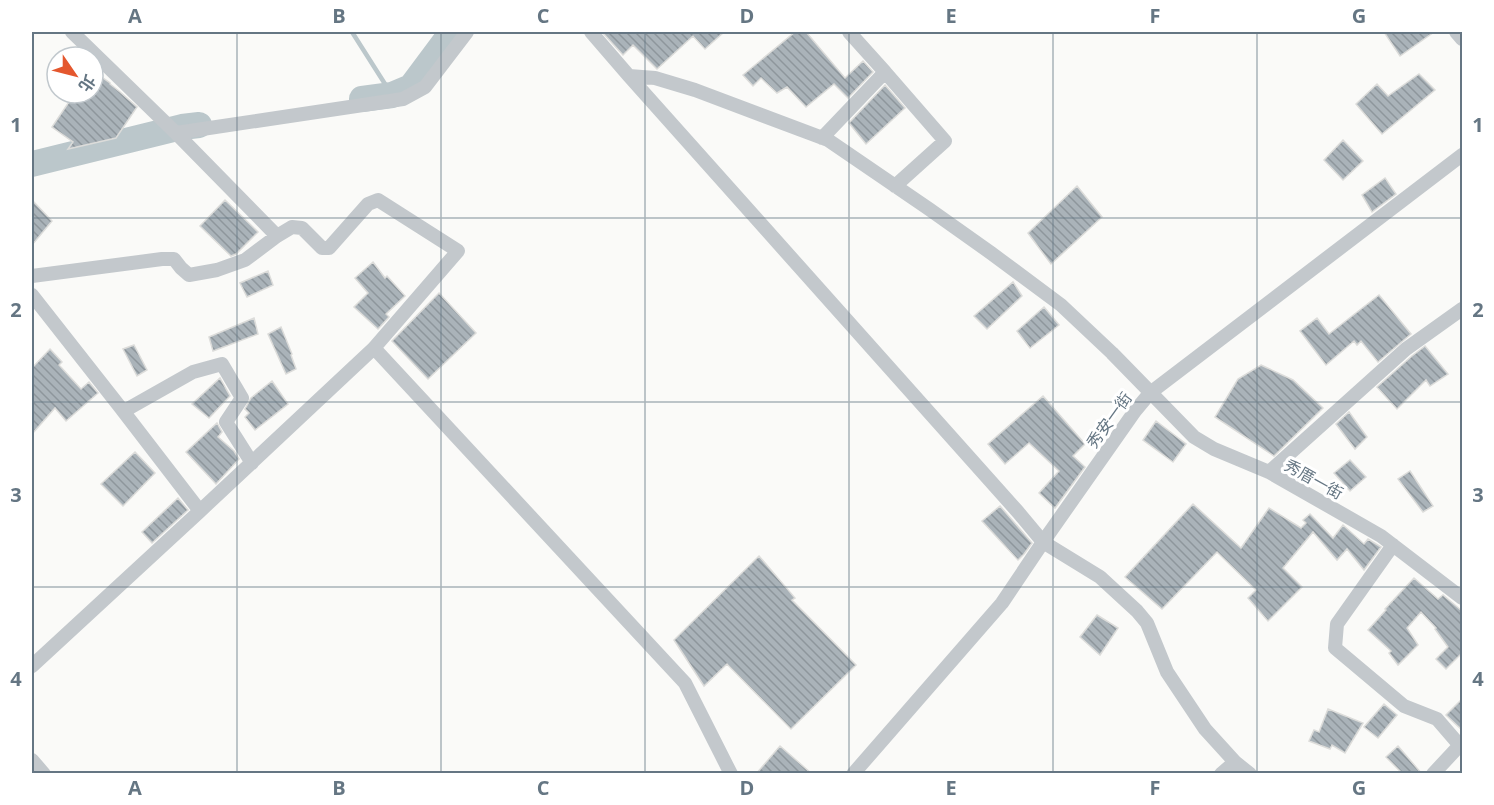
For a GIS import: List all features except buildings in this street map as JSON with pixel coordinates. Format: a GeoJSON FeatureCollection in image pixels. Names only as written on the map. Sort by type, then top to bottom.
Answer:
{"type":"FeatureCollection","features":[{"type":"Feature","properties":{"kind":"street"},"geometry":{"type":"LineString","coordinates":[[72,32],[277,236]]}},
{"type":"Feature","properties":{"kind":"street"},"geometry":{"type":"LineString","coordinates":[[176,133],[403,99],[424,87],[467,32]]}},
{"type":"Feature","properties":{"kind":"street"},"geometry":{"type":"LineString","coordinates":[[591,32],[1043,542],[1100,577],[1137,611],[1147,623],[1167,672],[1205,729],[1235,762],[1250,774]]}},
{"type":"Feature","properties":{"kind":"street"},"geometry":{"type":"LineString","coordinates":[[849,32],[945,141],[895,186]]}},
{"type":"Feature","properties":{"kind":"street"},"geometry":{"type":"LineString","coordinates":[[1456,32],[1462,39]]}},
{"type":"Feature","properties":{"kind":"street"},"geometry":{"type":"LineString","coordinates":[[822,138],[885,72]]}},
{"type":"Feature","properties":{"kind":"street","name":"秀厝一街"},"geometry":{"type":"LineString","coordinates":[[629,76],[655,78],[695,90],[828,140],[991,253],[1061,306],[1112,353],[1194,437],[1214,449],[1269,472],[1381,536],[1462,598]]}},
{"type":"Feature","properties":{"kind":"street","name":"秀安一街"},"geometry":{"type":"LineString","coordinates":[[853,774],[1002,603],[1135,411],[1150,393],[1462,155]]}},
{"type":"Feature","properties":{"kind":"street"},"geometry":{"type":"LineString","coordinates":[[32,276],[162,259],[174,260],[189,275],[217,270],[245,260],[292,227],[302,228],[322,248],[329,248],[368,204],[378,200],[459,251],[374,348],[32,666]]}},
{"type":"Feature","properties":{"kind":"street"},"geometry":{"type":"LineString","coordinates":[[32,296],[200,511]]}},
{"type":"Feature","properties":{"kind":"street"},"geometry":{"type":"LineString","coordinates":[[1269,472],[1406,349],[1462,309]]}},
{"type":"Feature","properties":{"kind":"street"},"geometry":{"type":"LineString","coordinates":[[374,348],[685,683],[731,774]]}},
{"type":"Feature","properties":{"kind":"street"},"geometry":{"type":"LineString","coordinates":[[124,411],[193,372],[222,364],[242,398],[225,422],[252,463]]}},
{"type":"Feature","properties":{"kind":"street"},"geometry":{"type":"LineString","coordinates":[[1393,545],[1337,624],[1335,648],[1404,706],[1437,719],[1462,746],[1434,774]]}},
{"type":"Feature","properties":{"kind":"street"},"geometry":{"type":"LineString","coordinates":[[32,760],[44,774]]}},
{"type":"Feature","properties":{"kind":"street"},"geometry":{"type":"LineString","coordinates":[[1221,774],[1235,762]]}},
{"type":"Feature","properties":{"kind":"waterway"},"geometry":{"type":"LineString","coordinates":[[352,32],[392,95]]}},
{"type":"Feature","properties":{"kind":"waterway"},"geometry":{"type":"LineString","coordinates":[[362,99],[392,95],[411,87],[452,32]]}},
{"type":"Feature","properties":{"kind":"waterway"},"geometry":{"type":"LineString","coordinates":[[32,164],[182,127],[199,125]]}}]}
